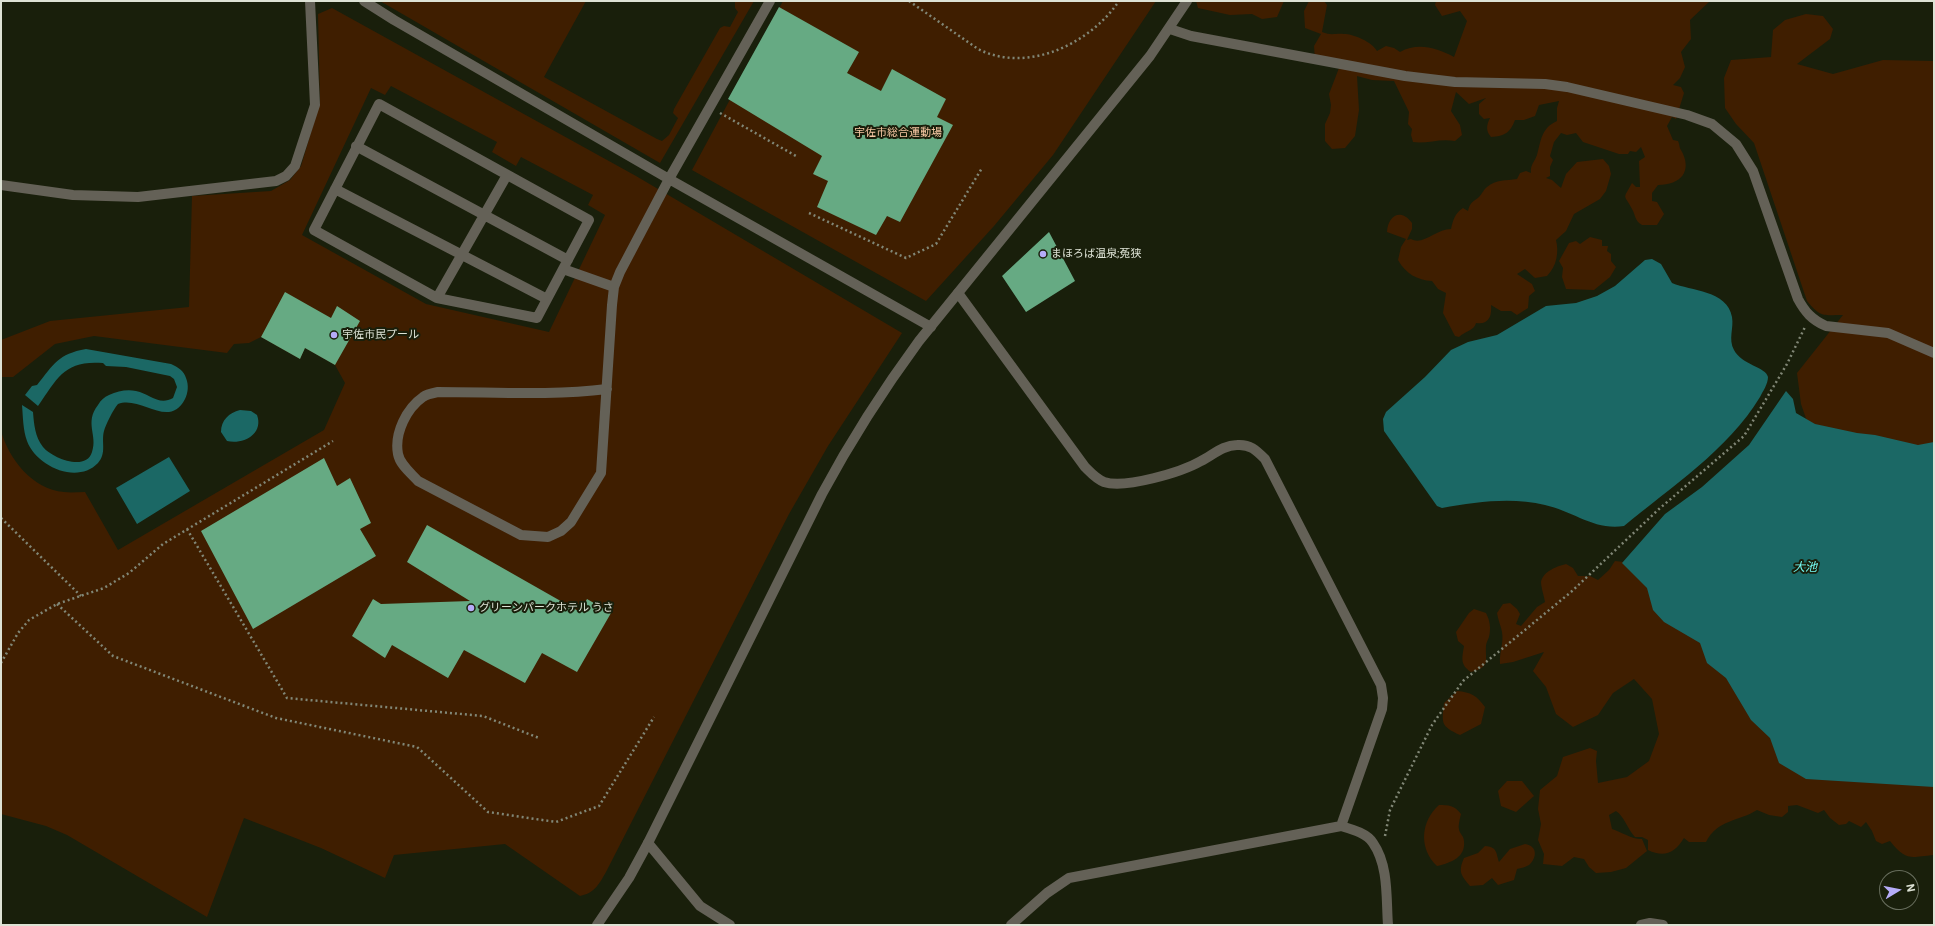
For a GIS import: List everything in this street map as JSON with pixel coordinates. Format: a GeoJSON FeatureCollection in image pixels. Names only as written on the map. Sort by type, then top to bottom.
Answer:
{"type":"FeatureCollection","features":[{"type":"Feature","properties":{"kind":"street"},"geometry":{"type":"LineString","coordinates":[[1,185],[73,195],[138,197],[276,181],[286,176],[295,166],[315,105],[310,1]]}},
{"type":"Feature","properties":{"kind":"street"},"geometry":{"type":"LineString","coordinates":[[364,1],[394,20],[669,179],[931,327]]}},
{"type":"Feature","properties":{"kind":"street"},"geometry":{"type":"LineString","coordinates":[[607,389],[585,392],[534,393],[438,392],[424,396],[414,405],[403,421],[398,438],[398,454],[405,468],[418,481],[521,535],[548,537],[561,531],[571,522],[601,473],[607,389],[614,287],[622,264],[770,1]]}},
{"type":"Feature","properties":{"kind":"street"},"geometry":{"type":"LineString","coordinates":[[597,925],[629,878],[648,843],[836,469],[890,381],[958,293],[1150,56],[1170,29],[1187,1]]}},
{"type":"Feature","properties":{"kind":"street"},"geometry":{"type":"LineString","coordinates":[[1170,29],[1191,36],[1405,76],[1455,82],[1545,84],[1567,87],[1687,115],[1712,124],[1736,144],[1753,171],[1798,299],[1804,311],[1810,317],[1826,326],[1888,334],[1934,353]]}},
{"type":"Feature","properties":{"kind":"street"},"geometry":{"type":"LineString","coordinates":[[379,104],[507,175],[589,220],[537,318],[437,298],[314,230],[379,104]]}},
{"type":"Feature","properties":{"kind":"street"},"geometry":{"type":"LineString","coordinates":[[356,146],[484,215],[566,265],[614,287]]}},
{"type":"Feature","properties":{"kind":"street"},"geometry":{"type":"LineString","coordinates":[[437,298],[507,175]]}},
{"type":"Feature","properties":{"kind":"street"},"geometry":{"type":"LineString","coordinates":[[335,189],[547,299]]}},
{"type":"Feature","properties":{"kind":"street"},"geometry":{"type":"LineString","coordinates":[[958,293],[1085,467],[1099,480],[1113,484],[1162,476],[1184,469],[1224,447],[1236,444],[1249,446],[1265,459],[1381,685],[1383,698],[1382,709],[1341,826]]}},
{"type":"Feature","properties":{"kind":"street"},"geometry":{"type":"LineString","coordinates":[[1011,925],[1057,884],[1069,878],[1341,826],[1356,830],[1373,842],[1383,863],[1388,925]]}},
{"type":"Feature","properties":{"kind":"street"},"geometry":{"type":"LineString","coordinates":[[648,843],[700,906],[730,925]]}},
{"type":"Feature","properties":{"kind":"street"},"geometry":{"type":"LineString","coordinates":[[1641,925],[1650,923],[1663,925]]}},
{"type":"Feature","properties":{"kind":"path"},"geometry":{"type":"LineString","coordinates":[[909,1],[978,49],[989,55],[1010,59],[1043,54],[1073,42],[1098,25],[1119,1]]}},
{"type":"Feature","properties":{"kind":"path"},"geometry":{"type":"LineString","coordinates":[[718,112],[796,156]]}},
{"type":"Feature","properties":{"kind":"path"},"geometry":{"type":"LineString","coordinates":[[809,213],[906,258],[936,244],[982,168]]}},
{"type":"Feature","properties":{"kind":"path"},"geometry":{"type":"LineString","coordinates":[[1384,840],[1385,826],[1393,803],[1432,725],[1463,681],[1570,592],[1659,509],[1744,436],[1788,364],[1810,317]]}},
{"type":"Feature","properties":{"kind":"path"},"geometry":{"type":"LineString","coordinates":[[1,663],[18,633],[29,620],[57,604],[104,588],[129,573],[163,544],[332,441]]}},
{"type":"Feature","properties":{"kind":"path"},"geometry":{"type":"LineString","coordinates":[[1,518],[80,596]]}},
{"type":"Feature","properties":{"kind":"path"},"geometry":{"type":"LineString","coordinates":[[187,529],[287,698],[483,716],[539,738]]}},
{"type":"Feature","properties":{"kind":"path"},"geometry":{"type":"LineString","coordinates":[[57,604],[113,656],[276,718],[417,747],[488,812],[556,822],[599,806],[654,717]]}},
{"type":"Feature","properties":{"kind":"green space"},"geometry":{"type":"Polygon","coordinates":[[[380,1],[586,1],[544,77],[662,141],[669,135],[678,118],[673,113],[674,109],[720,28],[724,26],[730,27],[738,12],[735,8],[735,1],[754,1],[660,163],[380,1]]]}},
{"type":"Feature","properties":{"kind":"green space","name":"宇佐市総合運動場"},"geometry":{"type":"Polygon","coordinates":[[[783,1],[1156,1],[1053,155],[994,226],[926,301],[692,170],[783,1]]]}},
{"type":"Feature","properties":{"kind":"green space"},"geometry":{"type":"Polygon","coordinates":[[[1196,1],[1284,1],[1277,17],[1262,19],[1252,14],[1230,15],[1198,8],[1196,1]]]}},
{"type":"Feature","properties":{"kind":"green space"},"geometry":{"type":"Polygon","coordinates":[[[1309,1],[1324,1],[1327,5],[1322,32],[1331,34],[1348,34],[1358,37],[1367,42],[1377,51],[1386,46],[1394,48],[1400,52],[1414,47],[1427,47],[1454,57],[1467,21],[1460,11],[1442,16],[1435,5],[1436,1],[1710,1],[1690,20],[1691,39],[1681,52],[1685,67],[1680,78],[1673,85],[1681,87],[1684,93],[1676,119],[1672,117],[1667,126],[1673,140],[1678,141],[1686,164],[1683,175],[1679,179],[1666,184],[1658,185],[1652,193],[1652,201],[1657,202],[1664,214],[1657,225],[1642,225],[1636,220],[1625,197],[1632,183],[1636,187],[1640,187],[1639,161],[1645,157],[1641,147],[1636,152],[1630,151],[1628,154],[1619,154],[1583,142],[1576,133],[1567,135],[1561,133],[1554,142],[1550,156],[1553,160],[1550,167],[1550,176],[1546,178],[1552,180],[1561,188],[1566,174],[1577,162],[1603,159],[1609,166],[1611,174],[1606,191],[1600,199],[1574,214],[1566,231],[1556,240],[1557,249],[1555,263],[1547,276],[1535,278],[1525,269],[1517,274],[1532,284],[1535,291],[1529,296],[1528,308],[1517,315],[1511,311],[1501,311],[1491,305],[1491,313],[1487,321],[1484,323],[1476,323],[1473,328],[1459,337],[1455,336],[1443,313],[1446,293],[1438,289],[1432,281],[1417,278],[1408,273],[1401,265],[1398,260],[1401,247],[1406,239],[1387,232],[1390,221],[1392,218],[1400,215],[1408,218],[1412,223],[1412,229],[1407,240],[1411,239],[1416,241],[1425,239],[1445,230],[1451,229],[1456,214],[1463,208],[1468,211],[1473,201],[1479,197],[1490,184],[1498,181],[1517,179],[1520,173],[1526,171],[1531,173],[1542,135],[1548,127],[1557,121],[1557,108],[1559,101],[1539,105],[1535,116],[1524,120],[1515,120],[1509,131],[1500,136],[1491,137],[1487,128],[1490,118],[1484,119],[1479,114],[1479,104],[1486,98],[1469,104],[1456,92],[1451,111],[1460,125],[1462,135],[1455,141],[1444,140],[1413,142],[1411,135],[1412,129],[1408,124],[1409,112],[1394,81],[1372,80],[1357,76],[1359,110],[1355,136],[1345,148],[1332,149],[1325,141],[1325,124],[1330,113],[1331,105],[1329,94],[1339,68],[1315,60],[1314,46],[1321,34],[1305,28],[1304,11],[1309,1]]]}},
{"type":"Feature","properties":{"kind":"green space"},"geometry":{"type":"Polygon","coordinates":[[[332,8],[636,176],[902,333],[828,446],[789,514],[606,872],[596,887],[585,895],[580,896],[505,844],[394,855],[385,878],[321,848],[244,818],[207,917],[67,835],[46,826],[1,814],[1,431],[16,462],[32,479],[52,490],[85,492],[118,550],[324,430],[345,383],[335,365],[305,348],[300,359],[261,337],[249,343],[234,344],[227,353],[94,336],[55,344],[13,377],[1,377],[1,340],[50,321],[189,307],[192,196],[271,191],[290,180],[301,166],[320,102],[318,14],[332,8]],[[391,86],[385,95],[371,88],[302,235],[426,304],[549,332],[605,215],[588,205],[593,195],[521,157],[516,166],[492,152],[497,142],[391,86]]]}},
{"type":"Feature","properties":{"kind":"green space"},"geometry":{"type":"Polygon","coordinates":[[[1806,14],[1823,16],[1833,29],[1830,39],[1797,64],[1833,74],[1883,60],[1934,61],[1934,458],[1811,433],[1801,404],[1797,373],[1843,315],[1819,313],[1807,301],[1754,143],[1736,124],[1725,108],[1724,78],[1731,60],[1771,57],[1773,30],[1785,20],[1806,14]]]}},
{"type":"Feature","properties":{"kind":"green space"},"geometry":{"type":"Polygon","coordinates":[[[1590,237],[1602,240],[1602,246],[1608,246],[1607,251],[1611,254],[1611,261],[1616,267],[1610,277],[1594,290],[1566,289],[1562,277],[1563,268],[1559,261],[1569,243],[1576,241],[1580,244],[1590,237]]]}},
{"type":"Feature","properties":{"kind":"green space"},"geometry":{"type":"Polygon","coordinates":[[[1615,561],[1632,563],[1934,787],[1934,855],[1909,857],[1896,848],[1890,841],[1882,844],[1876,841],[1866,822],[1861,827],[1849,821],[1846,824],[1839,825],[1830,818],[1824,810],[1818,813],[1797,805],[1788,806],[1788,812],[1782,817],[1769,815],[1757,810],[1722,825],[1716,829],[1706,842],[1689,842],[1684,838],[1677,847],[1669,853],[1664,854],[1659,854],[1648,850],[1648,840],[1642,837],[1635,837],[1619,813],[1616,811],[1609,815],[1612,829],[1631,837],[1642,839],[1647,851],[1626,868],[1611,872],[1596,873],[1589,867],[1584,859],[1574,857],[1562,866],[1543,864],[1544,854],[1538,840],[1541,824],[1538,809],[1540,790],[1557,776],[1563,757],[1590,748],[1597,751],[1596,761],[1598,783],[1627,777],[1649,761],[1659,734],[1652,699],[1634,679],[1613,693],[1598,715],[1573,727],[1556,714],[1546,687],[1533,671],[1544,652],[1513,662],[1500,664],[1502,630],[1497,613],[1503,604],[1510,603],[1520,614],[1516,624],[1521,626],[1537,607],[1545,602],[1541,582],[1542,578],[1548,572],[1566,564],[1573,568],[1578,576],[1590,576],[1598,580],[1609,570],[1615,561]]]}},
{"type":"Feature","properties":{"kind":"green space"},"geometry":{"type":"Polygon","coordinates":[[[1474,609],[1486,613],[1490,631],[1486,645],[1486,663],[1482,668],[1471,672],[1463,664],[1462,658],[1464,646],[1458,641],[1456,632],[1469,613],[1474,609]]]}},
{"type":"Feature","properties":{"kind":"green space"},"geometry":{"type":"Polygon","coordinates":[[[1457,691],[1466,692],[1473,695],[1485,707],[1481,724],[1460,735],[1449,729],[1443,720],[1444,703],[1457,691]]]}},
{"type":"Feature","properties":{"kind":"green space"},"geometry":{"type":"Polygon","coordinates":[[[1507,781],[1522,781],[1534,796],[1516,812],[1501,806],[1498,791],[1507,781]]]}},
{"type":"Feature","properties":{"kind":"green space"},"geometry":{"type":"Polygon","coordinates":[[[1439,805],[1451,806],[1461,814],[1459,828],[1464,839],[1464,847],[1460,855],[1452,861],[1437,866],[1427,852],[1424,836],[1428,819],[1439,805]]]}},
{"type":"Feature","properties":{"kind":"green space"},"geometry":{"type":"Polygon","coordinates":[[[1525,844],[1532,847],[1535,856],[1529,865],[1517,869],[1514,880],[1498,885],[1492,878],[1483,885],[1470,886],[1461,873],[1464,858],[1478,853],[1485,846],[1494,849],[1499,862],[1510,849],[1525,844]]]}},
{"type":"Feature","properties":{"kind":"water"},"geometry":{"type":"Polygon","coordinates":[[[1652,259],[1661,264],[1672,283],[1716,296],[1723,301],[1729,308],[1732,317],[1731,342],[1734,350],[1742,359],[1763,371],[1768,377],[1760,397],[1732,434],[1698,467],[1624,526],[1603,526],[1545,505],[1519,501],[1494,501],[1442,508],[1437,506],[1384,431],[1383,419],[1386,412],[1425,377],[1451,350],[1468,342],[1497,335],[1546,306],[1576,303],[1597,296],[1615,286],[1645,260],[1652,259]]]}},
{"type":"Feature","properties":{"kind":"water"},"geometry":{"type":"Polygon","coordinates":[[[86,349],[171,364],[184,373],[188,383],[187,392],[185,399],[178,408],[171,412],[154,410],[127,402],[118,404],[105,428],[103,435],[102,455],[98,463],[89,469],[79,472],[58,470],[39,458],[27,441],[23,423],[22,405],[33,412],[34,426],[43,447],[61,459],[76,462],[89,458],[92,452],[94,440],[92,418],[94,411],[104,398],[116,392],[129,390],[141,392],[154,399],[163,401],[173,398],[177,387],[174,379],[170,376],[126,367],[106,366],[103,363],[90,363],[80,364],[64,372],[57,379],[38,406],[25,395],[32,386],[37,385],[57,361],[69,354],[86,349]]]}},
{"type":"Feature","properties":{"kind":"water","name":"大池"},"geometry":{"type":"Polygon","coordinates":[[[1786,391],[1793,399],[1796,413],[1815,424],[1857,433],[1875,435],[1918,445],[1934,442],[1934,787],[1806,779],[1779,763],[1770,738],[1751,720],[1726,678],[1707,663],[1700,643],[1664,622],[1653,610],[1647,588],[1622,563],[1665,514],[1702,487],[1749,445],[1786,391]]]}},
{"type":"Feature","properties":{"kind":"water"},"geometry":{"type":"Polygon","coordinates":[[[240,410],[251,411],[257,415],[258,428],[251,437],[245,440],[233,442],[227,441],[221,432],[222,424],[229,415],[240,410]]]}},
{"type":"Feature","properties":{"kind":"water"},"geometry":{"type":"Polygon","coordinates":[[[169,457],[190,491],[137,524],[116,488],[169,457]]]}},
{"type":"Feature","properties":{"kind":"building"},"geometry":{"type":"Polygon","coordinates":[[[779,7],[859,52],[847,73],[881,91],[892,69],[946,99],[937,117],[953,125],[900,222],[887,216],[876,235],[817,207],[828,181],[813,174],[822,156],[728,99],[779,7]]]}},
{"type":"Feature","properties":{"kind":"building","name":"まほろば温泉;菟狭"},"geometry":{"type":"Polygon","coordinates":[[[1049,232],[1075,281],[1026,312],[1002,276],[1049,232]]]}},
{"type":"Feature","properties":{"kind":"building"},"geometry":{"type":"Polygon","coordinates":[[[285,292],[331,318],[337,306],[360,321],[335,365],[305,348],[300,359],[261,337],[285,292]]]}},
{"type":"Feature","properties":{"kind":"building"},"geometry":{"type":"Polygon","coordinates":[[[324,458],[337,486],[350,478],[371,523],[360,529],[376,556],[253,629],[201,531],[324,458]]]}},
{"type":"Feature","properties":{"kind":"building","name":"グリーンパークホテル うさ"},"geometry":{"type":"Polygon","coordinates":[[[427,525],[580,612],[587,599],[611,613],[577,672],[542,653],[525,683],[464,650],[448,678],[392,645],[385,658],[352,636],[373,599],[381,604],[470,601],[407,562],[427,525]]]}},
{"type":"Feature","properties":{"kind":"place","name":"まほろば温泉;菟狭"},"geometry":{"type":"Point","coordinates":[1043,254]}},
{"type":"Feature","properties":{"kind":"place","name":"宇佐市民プール"},"geometry":{"type":"Point","coordinates":[334,335]}},
{"type":"Feature","properties":{"kind":"place","name":"グリーンパークホテル うさ"},"geometry":{"type":"Point","coordinates":[471,608]}}]}
